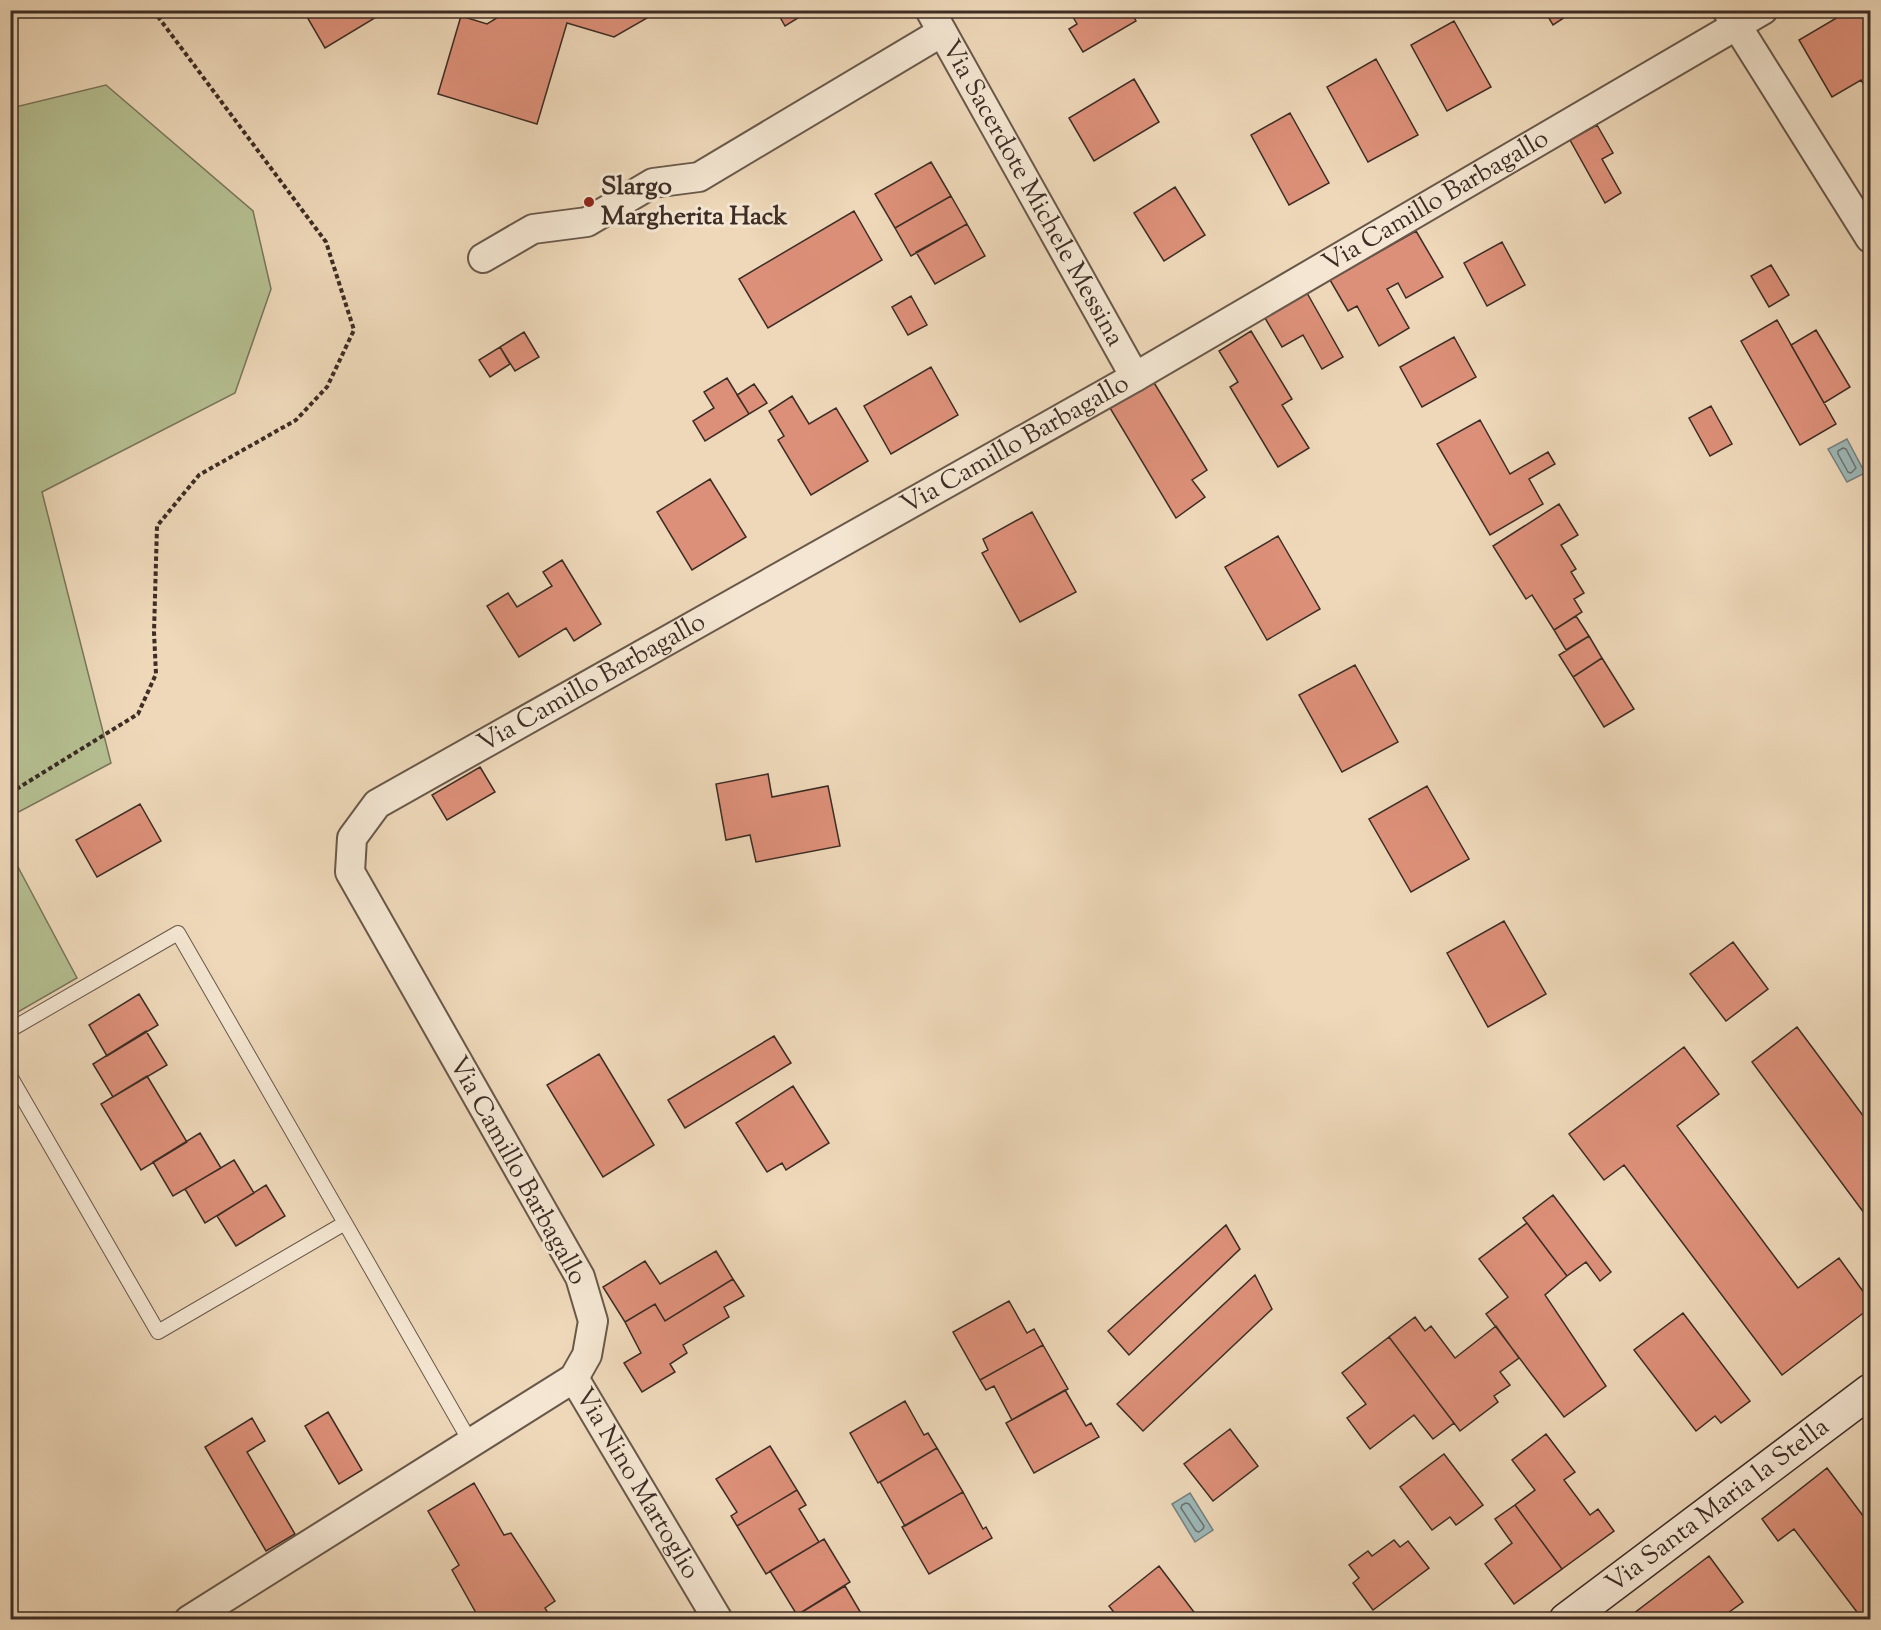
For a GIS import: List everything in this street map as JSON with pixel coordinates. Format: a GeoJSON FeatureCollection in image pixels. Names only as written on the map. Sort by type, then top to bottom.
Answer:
{"type":"FeatureCollection","features":[{"type":"Feature","properties":{"kind":"street","name":"Via Camillo Barbagallo"},"geometry":{"type":"LineString","coordinates":[[574,1378],[586,1355],[593,1321],[580,1277],[350,872],[352,838],[377,804],[1135,377],[1732,18],[1763,10]]}},
{"type":"Feature","properties":{"kind":"street"},"geometry":{"type":"LineString","coordinates":[[1732,18],[1870,238]]}},
{"type":"Feature","properties":{"kind":"street"},"geometry":{"type":"LineString","coordinates":[[483,258],[533,229],[587,222],[653,183],[699,177],[936,21]]}},
{"type":"Feature","properties":{"kind":"street","name":"Via Sacerdote Michele Messina"},"geometry":{"type":"LineString","coordinates":[[936,21],[1135,377]]}},
{"type":"Feature","properties":{"kind":"street"},"geometry":{"type":"LineString","coordinates":[[189,1620],[574,1378]]}},
{"type":"Feature","properties":{"kind":"street","name":"Via Nino Martoglio"},"geometry":{"type":"LineString","coordinates":[[574,1378],[718,1620]]}},
{"type":"Feature","properties":{"kind":"street","name":"Via Santa Maria la Stella"},"geometry":{"type":"LineString","coordinates":[[1566,1620],[1870,1391]]}},
{"type":"Feature","properties":{"kind":"lane"},"geometry":{"type":"LineString","coordinates":[[10,1030],[178,933],[471,1443]]}},
{"type":"Feature","properties":{"kind":"lane"},"geometry":{"type":"LineString","coordinates":[[10,1076],[158,1332],[345,1223]]}},
{"type":"Feature","properties":{"kind":"path"},"geometry":{"type":"LineString","coordinates":[[10,793],[138,714],[156,674],[154,632],[157,526],[199,475],[296,420],[327,387],[354,330],[326,242],[154,11],[147,10]]}},
{"type":"Feature","properties":{"kind":"green space"},"geometry":{"type":"Polygon","coordinates":[[[106,85],[253,211],[271,289],[235,393],[42,492],[111,763],[11,816],[11,108],[106,85]]]}},
{"type":"Feature","properties":{"kind":"green space"},"geometry":{"type":"Polygon","coordinates":[[[10,852],[77,978],[11,1016],[10,1016],[10,852]]]}},
{"type":"Feature","properties":{"kind":"water"},"geometry":{"type":"Polygon","coordinates":[[[1847,439],[1865,473],[1847,482],[1828,449],[1847,439]]]}},
{"type":"Feature","properties":{"kind":"water"},"geometry":{"type":"Polygon","coordinates":[[[1190,1493],[1213,1530],[1195,1542],[1172,1504],[1190,1493]]]}},
{"type":"Feature","properties":{"kind":"building"},"geometry":{"type":"Polygon","coordinates":[[[303,10],[388,10],[325,48],[303,10]]]}},
{"type":"Feature","properties":{"kind":"building"},"geometry":{"type":"Polygon","coordinates":[[[510,10],[661,10],[614,37],[567,23],[537,124],[438,94],[461,16],[487,24],[510,10]]]}},
{"type":"Feature","properties":{"kind":"building"},"geometry":{"type":"Polygon","coordinates":[[[776,10],[811,10],[785,26],[776,10]]]}},
{"type":"Feature","properties":{"kind":"building"},"geometry":{"type":"Polygon","coordinates":[[[1069,10],[1130,10],[1136,21],[1083,52],[1069,29],[1077,24],[1069,10]]]}},
{"type":"Feature","properties":{"kind":"building"},"geometry":{"type":"Polygon","coordinates":[[[1544,10],[1576,10],[1553,25],[1544,10]]]}},
{"type":"Feature","properties":{"kind":"building"},"geometry":{"type":"Polygon","coordinates":[[[1850,10],[1870,10],[1870,96],[1861,80],[1832,97],[1799,40],[1850,10]]]}},
{"type":"Feature","properties":{"kind":"building"},"geometry":{"type":"Polygon","coordinates":[[[1454,21],[1491,87],[1447,111],[1411,45],[1454,21]]]}},
{"type":"Feature","properties":{"kind":"building"},"geometry":{"type":"Polygon","coordinates":[[[1376,59],[1418,135],[1368,162],[1327,87],[1376,59]]]}},
{"type":"Feature","properties":{"kind":"building"},"geometry":{"type":"Polygon","coordinates":[[[1134,79],[1159,122],[1094,161],[1069,118],[1134,79]]]}},
{"type":"Feature","properties":{"kind":"building"},"geometry":{"type":"Polygon","coordinates":[[[1290,113],[1329,183],[1289,205],[1251,135],[1290,113]]]}},
{"type":"Feature","properties":{"kind":"building"},"geometry":{"type":"Polygon","coordinates":[[[1597,125],[1613,153],[1602,159],[1621,193],[1605,203],[1570,140],[1597,125]]]}},
{"type":"Feature","properties":{"kind":"building"},"geometry":{"type":"Polygon","coordinates":[[[931,162],[951,196],[895,228],[875,194],[931,162]]]}},
{"type":"Feature","properties":{"kind":"building"},"geometry":{"type":"Polygon","coordinates":[[[1175,187],[1205,235],[1164,261],[1134,213],[1175,187]]]}},
{"type":"Feature","properties":{"kind":"building"},"geometry":{"type":"Polygon","coordinates":[[[951,196],[967,224],[911,256],[895,228],[951,196]]]}},
{"type":"Feature","properties":{"kind":"building"},"geometry":{"type":"Polygon","coordinates":[[[854,211],[882,260],[768,328],[739,279],[854,211]]]}},
{"type":"Feature","properties":{"kind":"building"},"geometry":{"type":"Polygon","coordinates":[[[967,224],[985,256],[935,284],[916,252],[967,224]]]}},
{"type":"Feature","properties":{"kind":"building"},"geometry":{"type":"Polygon","coordinates":[[[1416,231],[1443,277],[1406,298],[1398,283],[1387,289],[1409,328],[1379,346],[1357,306],[1348,311],[1330,280],[1416,231]]]}},
{"type":"Feature","properties":{"kind":"building"},"geometry":{"type":"Polygon","coordinates":[[[1502,242],[1525,285],[1487,306],[1464,263],[1502,242]]]}},
{"type":"Feature","properties":{"kind":"building"},"geometry":{"type":"Polygon","coordinates":[[[1771,265],[1789,295],[1769,307],[1751,276],[1771,265]]]}},
{"type":"Feature","properties":{"kind":"building"},"geometry":{"type":"Polygon","coordinates":[[[1307,293],[1343,357],[1322,369],[1303,335],[1282,347],[1265,318],[1307,293]]]}},
{"type":"Feature","properties":{"kind":"building"},"geometry":{"type":"Polygon","coordinates":[[[911,296],[927,325],[908,335],[892,307],[911,296]]]}},
{"type":"Feature","properties":{"kind":"building"},"geometry":{"type":"Polygon","coordinates":[[[1777,320],[1836,424],[1800,445],[1741,341],[1777,320]]]}},
{"type":"Feature","properties":{"kind":"building"},"geometry":{"type":"Polygon","coordinates":[[[1816,330],[1850,387],[1824,403],[1791,345],[1816,330]]]}},
{"type":"Feature","properties":{"kind":"building"},"geometry":{"type":"Polygon","coordinates":[[[1251,331],[1292,399],[1282,405],[1309,448],[1278,467],[1230,387],[1238,382],[1219,351],[1251,331]]]}},
{"type":"Feature","properties":{"kind":"building"},"geometry":{"type":"Polygon","coordinates":[[[524,332],[539,357],[515,371],[500,347],[524,332]]]}},
{"type":"Feature","properties":{"kind":"building"},"geometry":{"type":"Polygon","coordinates":[[[1454,337],[1476,377],[1422,407],[1400,367],[1454,337]]]}},
{"type":"Feature","properties":{"kind":"building"},"geometry":{"type":"Polygon","coordinates":[[[500,347],[510,364],[490,377],[479,360],[500,347]]]}},
{"type":"Feature","properties":{"kind":"building"},"geometry":{"type":"Polygon","coordinates":[[[931,367],[958,415],[891,454],[864,406],[931,367]]]}},
{"type":"Feature","properties":{"kind":"building"},"geometry":{"type":"Polygon","coordinates":[[[727,378],[749,414],[705,441],[693,421],[714,408],[704,392],[727,378]]]}},
{"type":"Feature","properties":{"kind":"building"},"geometry":{"type":"Polygon","coordinates":[[[1153,381],[1207,470],[1192,480],[1205,497],[1176,518],[1110,408],[1153,381]]]}},
{"type":"Feature","properties":{"kind":"building"},"geometry":{"type":"Polygon","coordinates":[[[754,384],[767,403],[749,414],[737,395],[754,384]]]}},
{"type":"Feature","properties":{"kind":"building"},"geometry":{"type":"Polygon","coordinates":[[[792,396],[809,424],[836,408],[868,461],[811,495],[778,440],[784,436],[769,411],[792,396]]]}},
{"type":"Feature","properties":{"kind":"building"},"geometry":{"type":"Polygon","coordinates":[[[1711,406],[1732,444],[1710,456],[1689,418],[1711,406]]]}},
{"type":"Feature","properties":{"kind":"building"},"geometry":{"type":"Polygon","coordinates":[[[1480,420],[1510,474],[1548,452],[1555,464],[1529,479],[1543,504],[1490,535],[1437,444],[1480,420]]]}},
{"type":"Feature","properties":{"kind":"building"},"geometry":{"type":"Polygon","coordinates":[[[710,479],[746,537],[692,570],[657,512],[710,479]]]}},
{"type":"Feature","properties":{"kind":"building"},"geometry":{"type":"Polygon","coordinates":[[[1559,504],[1578,535],[1561,545],[1576,569],[1571,572],[1584,593],[1574,599],[1582,612],[1554,630],[1532,595],[1526,599],[1493,546],[1559,504]]]}},
{"type":"Feature","properties":{"kind":"building"},"geometry":{"type":"Polygon","coordinates":[[[1032,512],[1076,592],[1020,622],[982,553],[988,550],[983,539],[1032,512]]]}},
{"type":"Feature","properties":{"kind":"building"},"geometry":{"type":"Polygon","coordinates":[[[1278,536],[1320,609],[1267,640],[1225,567],[1278,536]]]}},
{"type":"Feature","properties":{"kind":"building"},"geometry":{"type":"Polygon","coordinates":[[[562,560],[601,624],[574,641],[566,628],[519,657],[487,606],[508,593],[517,607],[552,586],[543,572],[562,560]]]}},
{"type":"Feature","properties":{"kind":"building"},"geometry":{"type":"Polygon","coordinates":[[[1576,616],[1589,636],[1566,650],[1554,630],[1576,616]]]}},
{"type":"Feature","properties":{"kind":"building"},"geometry":{"type":"Polygon","coordinates":[[[1589,636],[1602,658],[1573,677],[1559,655],[1589,636]]]}},
{"type":"Feature","properties":{"kind":"building"},"geometry":{"type":"Polygon","coordinates":[[[1602,658],[1634,709],[1604,727],[1573,677],[1602,658]]]}},
{"type":"Feature","properties":{"kind":"building"},"geometry":{"type":"Polygon","coordinates":[[[1355,665],[1398,742],[1342,772],[1299,695],[1355,665]]]}},
{"type":"Feature","properties":{"kind":"building"},"geometry":{"type":"Polygon","coordinates":[[[480,767],[495,792],[447,820],[432,795],[480,767]]]}},
{"type":"Feature","properties":{"kind":"building"},"geometry":{"type":"Polygon","coordinates":[[[768,774],[772,797],[828,786],[840,846],[756,862],[750,835],[726,840],[716,784],[768,774]]]}},
{"type":"Feature","properties":{"kind":"building"},"geometry":{"type":"Polygon","coordinates":[[[1427,786],[1469,859],[1411,892],[1369,819],[1427,786]]]}},
{"type":"Feature","properties":{"kind":"building"},"geometry":{"type":"Polygon","coordinates":[[[140,804],[161,841],[97,877],[76,840],[140,804]]]}},
{"type":"Feature","properties":{"kind":"building"},"geometry":{"type":"Polygon","coordinates":[[[1504,921],[1546,994],[1488,1027],[1447,953],[1504,921]]]}},
{"type":"Feature","properties":{"kind":"building"},"geometry":{"type":"Polygon","coordinates":[[[1733,942],[1768,989],[1726,1021],[1690,974],[1733,942]]]}},
{"type":"Feature","properties":{"kind":"building"},"geometry":{"type":"Polygon","coordinates":[[[139,994],[158,1025],[107,1056],[89,1025],[139,994]]]}},
{"type":"Feature","properties":{"kind":"building"},"geometry":{"type":"Polygon","coordinates":[[[1797,1027],[1870,1125],[1870,1221],[1752,1062],[1797,1027]]]}},
{"type":"Feature","properties":{"kind":"building"},"geometry":{"type":"Polygon","coordinates":[[[146,1031],[167,1065],[113,1097],[93,1064],[146,1031]]]}},
{"type":"Feature","properties":{"kind":"building"},"geometry":{"type":"Polygon","coordinates":[[[774,1036],[791,1063],[685,1128],[668,1100],[774,1036]]]}},
{"type":"Feature","properties":{"kind":"building"},"geometry":{"type":"Polygon","coordinates":[[[1684,1047],[1719,1094],[1677,1126],[1798,1288],[1839,1258],[1870,1301],[1870,1308],[1782,1375],[1624,1165],[1604,1180],[1569,1134],[1684,1047]]]}},
{"type":"Feature","properties":{"kind":"building"},"geometry":{"type":"Polygon","coordinates":[[[599,1054],[654,1145],[603,1177],[547,1085],[599,1054]]]}},
{"type":"Feature","properties":{"kind":"building"},"geometry":{"type":"Polygon","coordinates":[[[147,1076],[187,1142],[141,1170],[101,1104],[147,1076]]]}},
{"type":"Feature","properties":{"kind":"building"},"geometry":{"type":"Polygon","coordinates":[[[793,1086],[829,1143],[786,1170],[782,1163],[767,1172],[736,1123],[793,1086]]]}},
{"type":"Feature","properties":{"kind":"building"},"geometry":{"type":"Polygon","coordinates":[[[200,1133],[221,1168],[173,1196],[153,1162],[200,1133]]]}},
{"type":"Feature","properties":{"kind":"building"},"geometry":{"type":"Polygon","coordinates":[[[234,1160],[254,1193],[205,1223],[185,1189],[234,1160]]]}},
{"type":"Feature","properties":{"kind":"building"},"geometry":{"type":"Polygon","coordinates":[[[266,1185],[285,1216],[236,1246],[217,1216],[266,1185]]]}},
{"type":"Feature","properties":{"kind":"building"},"geometry":{"type":"Polygon","coordinates":[[[1553,1195],[1611,1272],[1600,1281],[1586,1262],[1567,1276],[1523,1218],[1553,1195]]]}},
{"type":"Feature","properties":{"kind":"building"},"geometry":{"type":"Polygon","coordinates":[[[1527,1223],[1567,1276],[1545,1295],[1606,1386],[1564,1417],[1486,1314],[1508,1297],[1479,1259],[1527,1223]]]}},
{"type":"Feature","properties":{"kind":"building"},"geometry":{"type":"Polygon","coordinates":[[[1226,1225],[1240,1249],[1129,1355],[1108,1331],[1226,1225]]]}},
{"type":"Feature","properties":{"kind":"building"},"geometry":{"type":"Polygon","coordinates":[[[716,1251],[733,1279],[665,1321],[655,1304],[625,1322],[603,1287],[645,1261],[660,1284],[716,1251]]]}},
{"type":"Feature","properties":{"kind":"building"},"geometry":{"type":"Polygon","coordinates":[[[1255,1275],[1272,1309],[1143,1431],[1117,1404],[1255,1275]]]}},
{"type":"Feature","properties":{"kind":"building"},"geometry":{"type":"Polygon","coordinates":[[[733,1279],[744,1296],[724,1307],[729,1317],[683,1345],[687,1353],[670,1364],[675,1372],[642,1392],[624,1363],[641,1353],[625,1322],[655,1304],[665,1321],[733,1279]]]}},
{"type":"Feature","properties":{"kind":"building"},"geometry":{"type":"Polygon","coordinates":[[[1009,1301],[1027,1333],[1034,1329],[1043,1345],[980,1380],[953,1332],[1009,1301]]]}},
{"type":"Feature","properties":{"kind":"building"},"geometry":{"type":"Polygon","coordinates":[[[1683,1313],[1750,1401],[1721,1423],[1715,1416],[1696,1431],[1634,1350],[1683,1313]]]}},
{"type":"Feature","properties":{"kind":"building"},"geometry":{"type":"Polygon","coordinates":[[[1415,1317],[1425,1331],[1431,1326],[1455,1358],[1496,1326],[1519,1358],[1500,1372],[1510,1385],[1494,1396],[1498,1402],[1460,1431],[1389,1337],[1415,1317]]]}},
{"type":"Feature","properties":{"kind":"building"},"geometry":{"type":"Polygon","coordinates":[[[1389,1337],[1454,1423],[1433,1439],[1414,1415],[1370,1449],[1347,1418],[1366,1404],[1342,1373],[1389,1337]]]}},
{"type":"Feature","properties":{"kind":"building"},"geometry":{"type":"Polygon","coordinates":[[[1043,1345],[1068,1389],[1012,1420],[994,1386],[986,1390],[980,1380],[1043,1345]]]}},
{"type":"Feature","properties":{"kind":"building"},"geometry":{"type":"Polygon","coordinates":[[[1065,1390],[1086,1426],[1091,1423],[1099,1437],[1034,1473],[1006,1423],[1065,1390]]]}},
{"type":"Feature","properties":{"kind":"building"},"geometry":{"type":"Polygon","coordinates":[[[905,1401],[924,1435],[928,1433],[937,1448],[878,1483],[850,1433],[905,1401]]]}},
{"type":"Feature","properties":{"kind":"building"},"geometry":{"type":"Polygon","coordinates":[[[328,1412],[362,1470],[339,1484],[305,1426],[328,1412]]]}},
{"type":"Feature","properties":{"kind":"building"},"geometry":{"type":"Polygon","coordinates":[[[252,1418],[265,1441],[247,1452],[295,1534],[266,1551],[205,1447],[252,1418]]]}},
{"type":"Feature","properties":{"kind":"building"},"geometry":{"type":"Polygon","coordinates":[[[1230,1429],[1258,1466],[1213,1501],[1184,1464],[1230,1429]]]}},
{"type":"Feature","properties":{"kind":"building"},"geometry":{"type":"Polygon","coordinates":[[[1546,1434],[1575,1472],[1564,1480],[1590,1515],[1598,1509],[1614,1531],[1562,1569],[1515,1505],[1535,1490],[1512,1460],[1546,1434]]]}},
{"type":"Feature","properties":{"kind":"building"},"geometry":{"type":"Polygon","coordinates":[[[770,1446],[797,1490],[737,1526],[731,1516],[737,1512],[716,1479],[770,1446]]]}},
{"type":"Feature","properties":{"kind":"building"},"geometry":{"type":"Polygon","coordinates":[[[937,1448],[963,1492],[905,1526],[880,1482],[937,1448]]]}},
{"type":"Feature","properties":{"kind":"building"},"geometry":{"type":"Polygon","coordinates":[[[1444,1454],[1483,1505],[1456,1525],[1450,1517],[1432,1530],[1400,1487],[1444,1454]]]}},
{"type":"Feature","properties":{"kind":"building"},"geometry":{"type":"Polygon","coordinates":[[[1827,1468],[1870,1525],[1870,1620],[1863,1620],[1794,1529],[1778,1541],[1762,1519],[1827,1468]]]}},
{"type":"Feature","properties":{"kind":"building"},"geometry":{"type":"Polygon","coordinates":[[[474,1483],[504,1535],[511,1533],[555,1601],[545,1608],[552,1620],[480,1620],[452,1570],[459,1565],[428,1511],[474,1483]]]}},
{"type":"Feature","properties":{"kind":"building"},"geometry":{"type":"Polygon","coordinates":[[[797,1490],[806,1505],[799,1509],[819,1542],[766,1574],[737,1526],[797,1490]]]}},
{"type":"Feature","properties":{"kind":"building"},"geometry":{"type":"Polygon","coordinates":[[[963,1492],[983,1529],[986,1527],[992,1538],[929,1574],[902,1527],[963,1492]]]}},
{"type":"Feature","properties":{"kind":"building"},"geometry":{"type":"Polygon","coordinates":[[[1515,1505],[1562,1569],[1514,1604],[1485,1564],[1512,1543],[1495,1519],[1515,1505]]]}},
{"type":"Feature","properties":{"kind":"building"},"geometry":{"type":"Polygon","coordinates":[[[824,1539],[850,1582],[797,1615],[770,1571],[824,1539]]]}},
{"type":"Feature","properties":{"kind":"building"},"geometry":{"type":"Polygon","coordinates":[[[1394,1540],[1400,1547],[1408,1541],[1429,1568],[1373,1610],[1353,1583],[1359,1578],[1349,1565],[1368,1551],[1372,1556],[1394,1540]]]}},
{"type":"Feature","properties":{"kind":"building"},"geometry":{"type":"Polygon","coordinates":[[[1709,1556],[1743,1602],[1721,1618],[1723,1620],[1625,1620],[1709,1556]]]}},
{"type":"Feature","properties":{"kind":"building"},"geometry":{"type":"Polygon","coordinates":[[[1159,1566],[1200,1620],[1120,1620],[1109,1606],[1159,1566]]]}},
{"type":"Feature","properties":{"kind":"building"},"geometry":{"type":"Polygon","coordinates":[[[845,1586],[865,1620],[793,1620],[792,1618],[845,1586]]]}},
{"type":"Feature","properties":{"kind":"place","name":"Slargo Margherita Hack"},"geometry":{"type":"Point","coordinates":[589,202]}}]}
